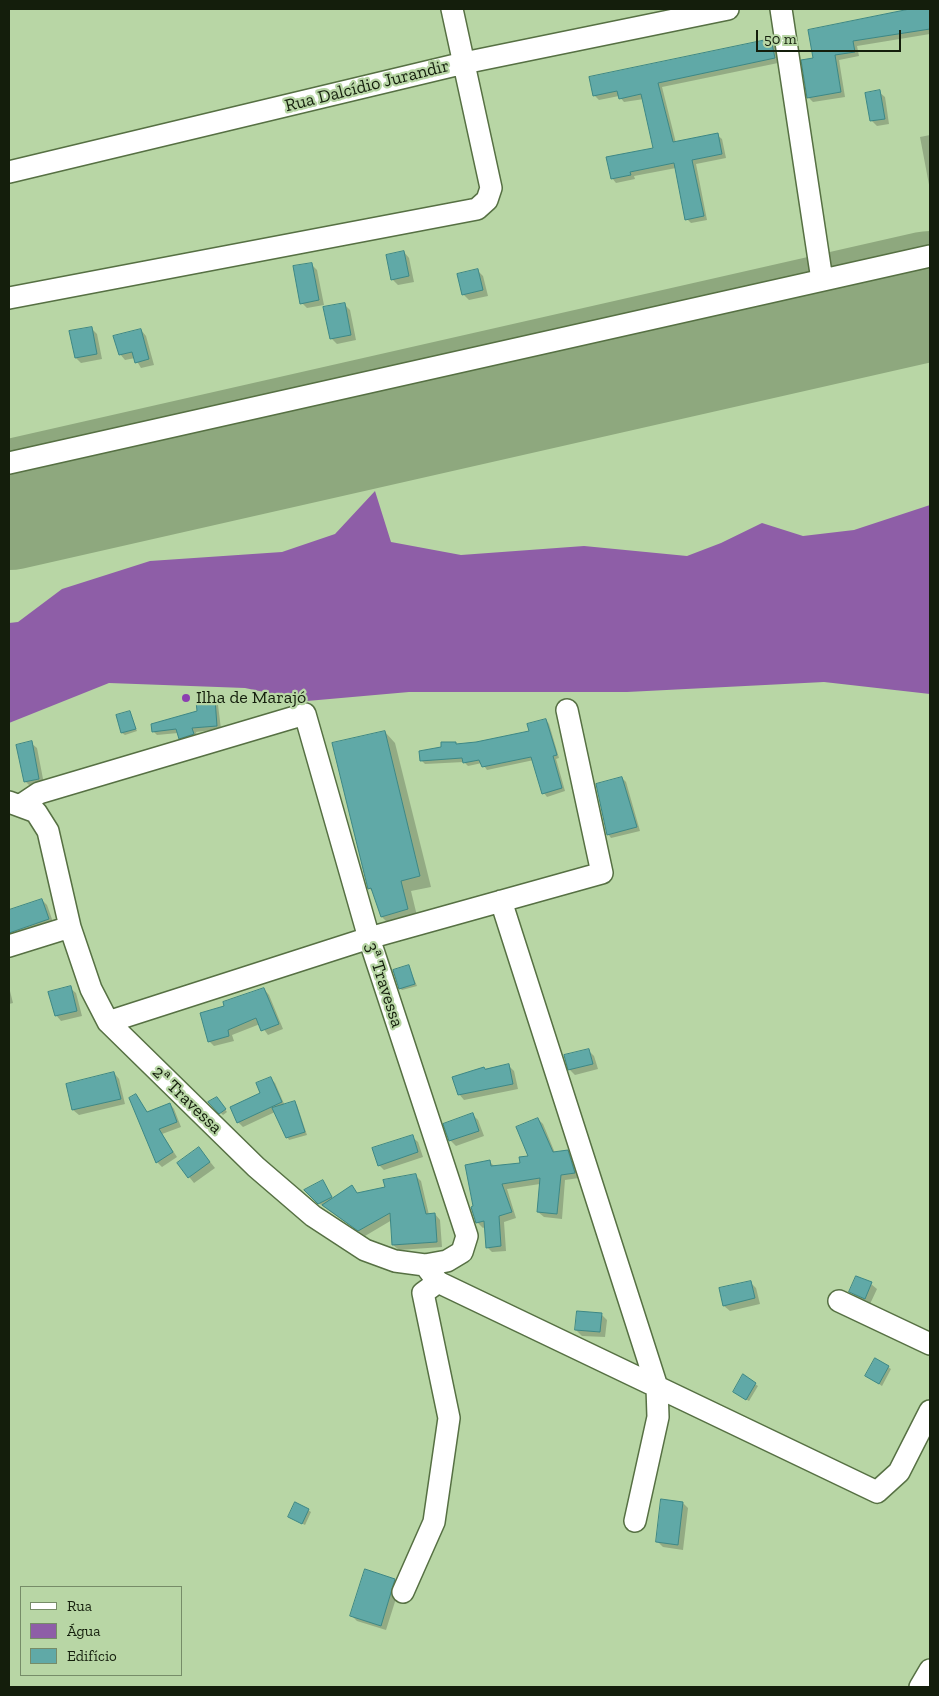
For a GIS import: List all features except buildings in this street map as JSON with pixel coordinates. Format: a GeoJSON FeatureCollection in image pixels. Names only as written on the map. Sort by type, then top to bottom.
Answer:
{"type":"FeatureCollection","features":[{"type":"Feature","properties":{"kind":"street"},"geometry":{"type":"LineString","coordinates":[[9,298],[477,209],[487,200],[491,188],[452,9]]}},
{"type":"Feature","properties":{"kind":"street","name":"Rua Dalcídio Jurandir"},"geometry":{"type":"LineString","coordinates":[[9,172],[464,63],[728,9]]}},
{"type":"Feature","properties":{"kind":"street"},"geometry":{"type":"LineString","coordinates":[[781,9],[822,280]]}},
{"type":"Feature","properties":{"kind":"street"},"geometry":{"type":"LineString","coordinates":[[9,463],[930,256]]}},
{"type":"Feature","properties":{"kind":"street"},"geometry":{"type":"LineString","coordinates":[[108,1022],[368,938],[602,874],[567,710]]}},
{"type":"Feature","properties":{"kind":"street","name":"3ª Travessa"},"geometry":{"type":"LineString","coordinates":[[22,806],[39,793],[306,714],[368,938],[467,1236],[462,1252]]}},
{"type":"Feature","properties":{"kind":"street","name":"2ª Travessa"},"geometry":{"type":"LineString","coordinates":[[22,806],[48,831],[70,927],[91,989],[108,1022],[256,1166],[313,1216],[365,1250],[395,1260],[425,1265],[447,1261],[462,1252]]}},
{"type":"Feature","properties":{"kind":"street"},"geometry":{"type":"LineString","coordinates":[[501,901],[657,1387],[658,1417],[635,1521]]}},
{"type":"Feature","properties":{"kind":"street"},"geometry":{"type":"LineString","coordinates":[[9,946],[70,927]]}},
{"type":"Feature","properties":{"kind":"street"},"geometry":{"type":"LineString","coordinates":[[425,1265],[438,1282],[877,1492],[898,1472],[930,1411]]}},
{"type":"Feature","properties":{"kind":"street"},"geometry":{"type":"LineString","coordinates":[[403,1592],[434,1522],[449,1418],[424,1292],[438,1282]]}},
{"type":"Feature","properties":{"kind":"street"},"geometry":{"type":"LineString","coordinates":[[839,1301],[930,1344]]}},
{"type":"Feature","properties":{"kind":"street"},"geometry":{"type":"LineString","coordinates":[[920,1687],[930,1670]]}},
{"type":"Feature","properties":{"kind":"water"},"geometry":{"type":"Polygon","coordinates":[[[375,491],[391,542],[461,555],[584,546],[687,556],[721,543],[762,523],[803,536],[854,530],[930,505],[930,694],[824,682],[627,692],[409,692],[307,701],[245,688],[109,683],[9,723],[9,623],[18,622],[62,589],[150,561],[282,552],[335,534],[375,491]]]}},
{"type":"Feature","properties":{"kind":"runway"},"geometry":{"type":"LineString","coordinates":[[9,505],[930,296]]}},
{"type":"Feature","properties":{"kind":"place","name":"Ilha de Marajó"},"geometry":{"type":"Point","coordinates":[186,698]}}]}
